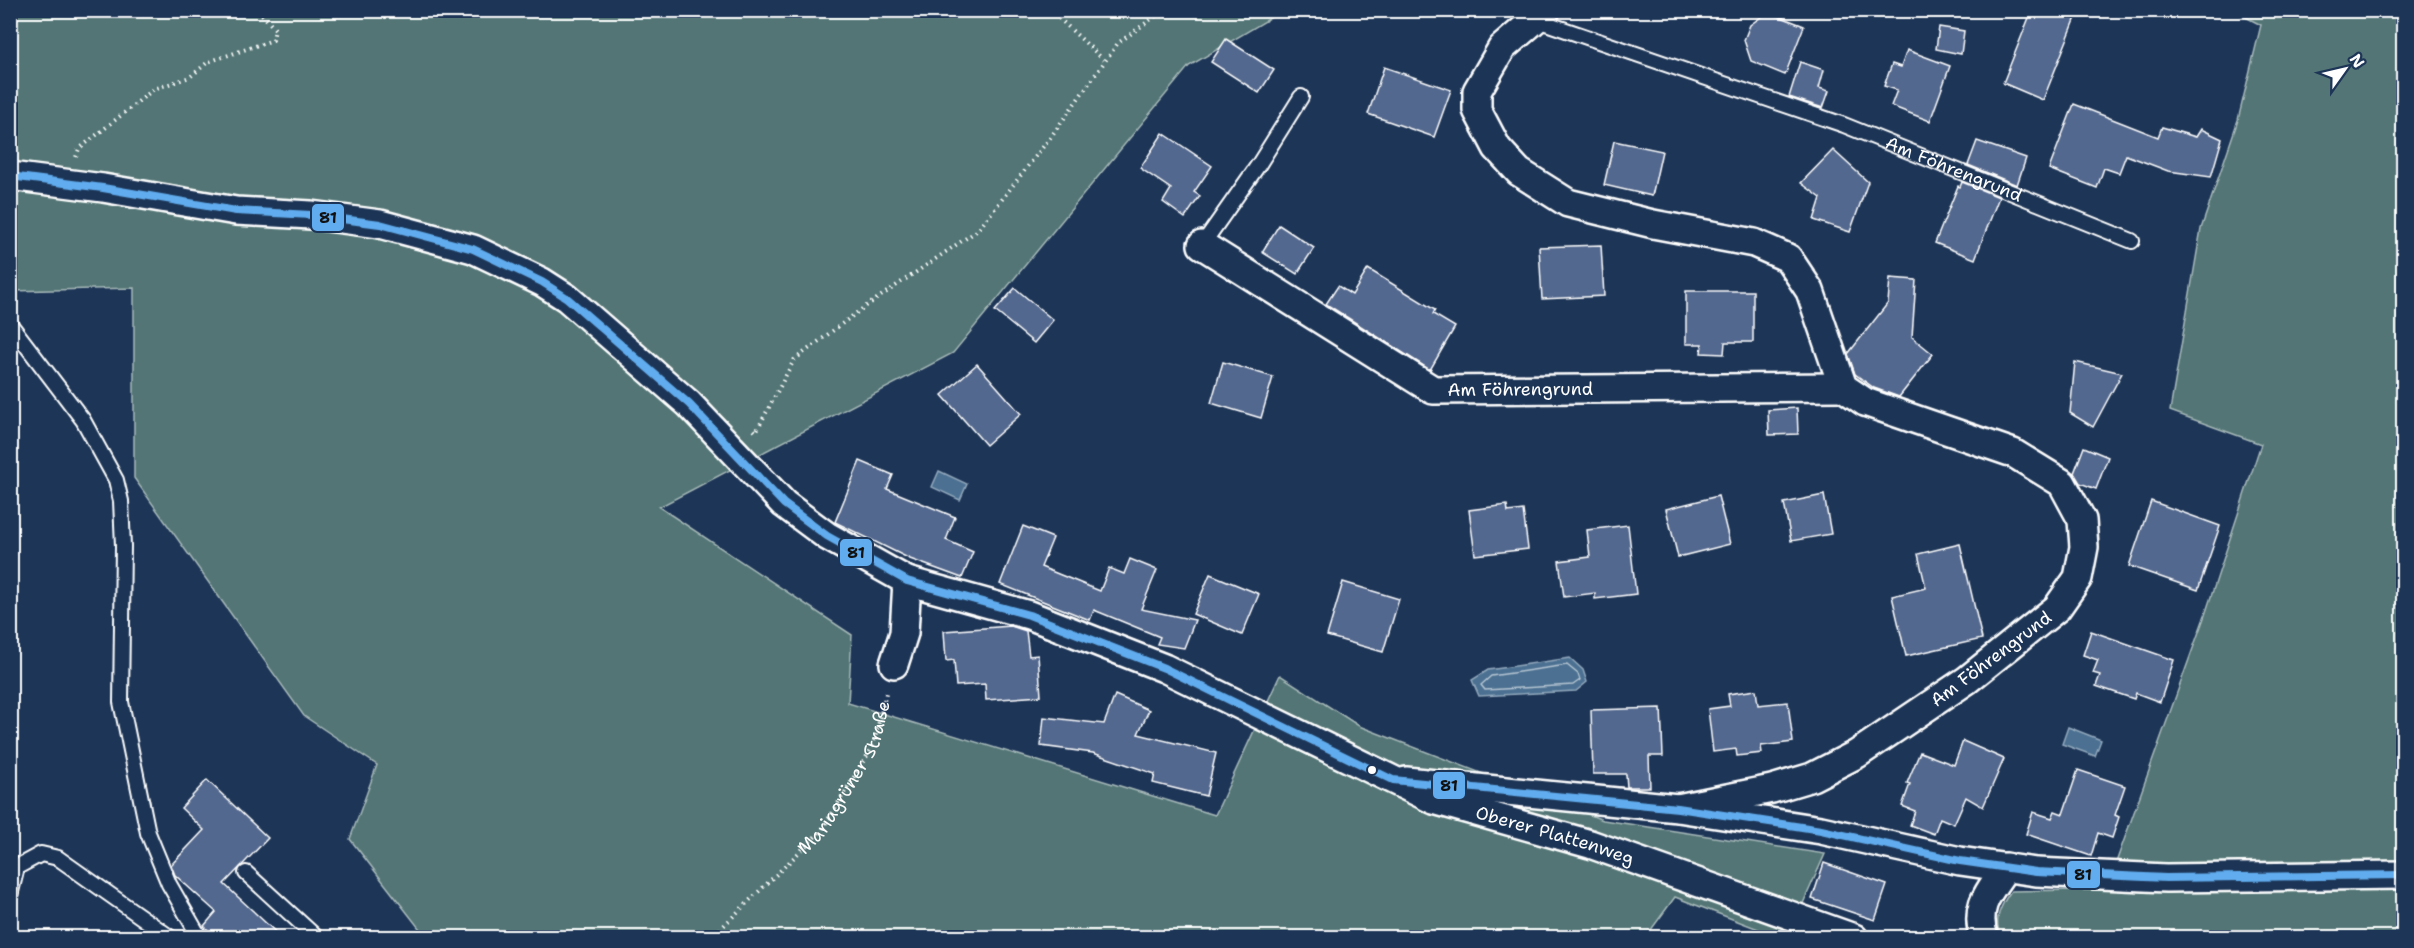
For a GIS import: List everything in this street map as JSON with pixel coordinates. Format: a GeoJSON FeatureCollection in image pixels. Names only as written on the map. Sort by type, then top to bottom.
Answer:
{"type":"FeatureCollection","features":[{"type":"Feature","properties":{"kind":"street","name":"Am Föhrengrund"},"geometry":{"type":"LineString","coordinates":[[1540,15],[1502,48],[1477,91],[1477,110],[1497,148],[1519,172],[1568,203],[1653,224],[1754,243],[1788,258],[1810,291],[1843,387]]}},
{"type":"Feature","properties":{"kind":"street","name":"Oberer Plattenweg"},"geometry":{"type":"LineString","coordinates":[[10,176],[67,183],[236,211],[311,215],[380,224],[473,249],[542,282],[567,297],[689,404],[784,504],[826,536],[907,581],[1029,615],[1164,668],[1434,800],[1590,844],[1854,938]]}},
{"type":"Feature","properties":{"kind":"street","name":"Am Föhrengrund"},"geometry":{"type":"LineString","coordinates":[[1202,245],[1433,390],[1843,387],[1865,402],[2013,453],[2062,483],[2082,520],[2084,547],[2078,578],[2057,609],[1967,680],[1857,754],[1812,777],[1772,789],[1678,808]]}},
{"type":"Feature","properties":{"kind":"street"},"geometry":{"type":"LineString","coordinates":[[894,664],[904,633],[907,581]]}},
{"type":"Feature","properties":{"kind":"street"},"geometry":{"type":"LineString","coordinates":[[1393,780],[1678,808],[1821,830],[1960,861],[2036,872],[2166,878],[2403,875]]}},
{"type":"Feature","properties":{"kind":"street"},"geometry":{"type":"LineString","coordinates":[[1984,938],[1981,927],[1981,906],[2006,867]]}},
{"type":"Feature","properties":{"kind":"lane","name":"Am Föhrengrund"},"geometry":{"type":"LineString","coordinates":[[1540,15],[1844,125],[2132,241]]}},
{"type":"Feature","properties":{"kind":"lane"},"geometry":{"type":"LineString","coordinates":[[1202,245],[1259,164],[1301,96]]}},
{"type":"Feature","properties":{"kind":"lane"},"geometry":{"type":"LineString","coordinates":[[10,324],[83,420],[116,480],[121,501],[123,546],[121,702],[148,834],[169,884],[200,938]]}},
{"type":"Feature","properties":{"kind":"lane"},"geometry":{"type":"LineString","coordinates":[[10,896],[17,867],[41,854],[58,858],[171,938]]}},
{"type":"Feature","properties":{"kind":"lane"},"geometry":{"type":"LineString","coordinates":[[246,873],[317,938]]}},
{"type":"Feature","properties":{"kind":"path"},"geometry":{"type":"LineString","coordinates":[[67,183],[79,149],[154,89],[190,77],[208,62],[273,39],[275,29],[258,10]]}},
{"type":"Feature","properties":{"kind":"path"},"geometry":{"type":"LineString","coordinates":[[1050,10],[1105,61]]}},
{"type":"Feature","properties":{"kind":"path"},"geometry":{"type":"LineString","coordinates":[[747,426],[756,432],[794,360],[859,311],[978,230],[1050,138],[1118,43],[1164,10]]}},
{"type":"Feature","properties":{"kind":"path","name":"Mariagrüner Straße"},"geometry":{"type":"LineString","coordinates":[[711,938],[822,831],[873,746],[894,664]]}},
{"type":"Feature","properties":{"kind":"green space"},"geometry":{"type":"Polygon","coordinates":[[[10,11],[1282,11],[1189,66],[953,353],[659,507],[852,635],[848,703],[1215,815],[1280,675],[1359,726],[1603,820],[1825,854],[1788,937],[1779,937],[1675,897],[1645,938],[426,937],[350,839],[377,765],[304,716],[134,478],[134,288],[11,291],[10,11]]]}},
{"type":"Feature","properties":{"kind":"green space"},"geometry":{"type":"Polygon","coordinates":[[[2234,11],[2403,11],[2403,864],[2114,868],[2205,615],[2261,444],[2170,411],[2201,229],[2238,120],[2261,25],[2234,11]]]}},
{"type":"Feature","properties":{"kind":"green space"},"geometry":{"type":"Polygon","coordinates":[[[2403,886],[2403,937],[2002,938],[1998,925],[1999,913],[2011,891],[2403,886]]]}},
{"type":"Feature","properties":{"kind":"water"},"geometry":{"type":"Polygon","coordinates":[[[939,471],[967,484],[960,500],[932,487],[939,471]]]}},
{"type":"Feature","properties":{"kind":"water"},"geometry":{"type":"Polygon","coordinates":[[[1570,658],[1583,670],[1587,682],[1576,691],[1479,696],[1472,680],[1488,670],[1570,658]]]}},
{"type":"Feature","properties":{"kind":"water"},"geometry":{"type":"Polygon","coordinates":[[[2068,727],[2101,740],[2095,756],[2062,744],[2068,727]]]}},
{"type":"Feature","properties":{"kind":"building"},"geometry":{"type":"Polygon","coordinates":[[[2032,10],[2079,10],[2043,100],[2003,83],[2032,10]]]}},
{"type":"Feature","properties":{"kind":"building"},"geometry":{"type":"Polygon","coordinates":[[[1768,12],[1804,26],[1785,75],[1751,61],[1744,40],[1750,25],[1768,12]]]}},
{"type":"Feature","properties":{"kind":"building"},"geometry":{"type":"Polygon","coordinates":[[[1939,27],[1964,31],[1961,54],[1936,49],[1939,27]]]}},
{"type":"Feature","properties":{"kind":"building"},"geometry":{"type":"Polygon","coordinates":[[[1226,39],[1274,70],[1259,93],[1211,62],[1226,39]]]}},
{"type":"Feature","properties":{"kind":"building"},"geometry":{"type":"Polygon","coordinates":[[[1907,50],[1950,66],[1930,121],[1891,106],[1897,90],[1884,86],[1892,64],[1901,67],[1907,50]]]}},
{"type":"Feature","properties":{"kind":"building"},"geometry":{"type":"Polygon","coordinates":[[[1800,62],[1824,70],[1819,88],[1829,91],[1823,108],[1789,97],[1800,62]]]}},
{"type":"Feature","properties":{"kind":"building"},"geometry":{"type":"Polygon","coordinates":[[[1384,67],[1451,90],[1434,137],[1368,114],[1384,67]]]}},
{"type":"Feature","properties":{"kind":"building"},"geometry":{"type":"Polygon","coordinates":[[[2074,104],[2158,137],[2162,127],[2196,137],[2201,129],[2222,139],[2211,177],[2168,171],[2126,155],[2119,173],[2104,168],[2097,188],[2049,169],[2074,104]]]}},
{"type":"Feature","properties":{"kind":"building"},"geometry":{"type":"Polygon","coordinates":[[[1163,133],[1212,166],[1194,192],[1200,196],[1185,218],[1163,202],[1171,189],[1140,168],[1163,133]]]}},
{"type":"Feature","properties":{"kind":"building"},"geometry":{"type":"Polygon","coordinates":[[[1614,141],[1662,151],[1652,196],[1604,185],[1614,141]]]}},
{"type":"Feature","properties":{"kind":"building"},"geometry":{"type":"Polygon","coordinates":[[[1977,141],[2026,158],[2017,185],[1968,165],[1977,141]]]}},
{"type":"Feature","properties":{"kind":"building"},"geometry":{"type":"Polygon","coordinates":[[[1833,150],[1868,182],[1850,232],[1814,220],[1821,198],[1801,183],[1833,150]]]}},
{"type":"Feature","properties":{"kind":"building"},"geometry":{"type":"Polygon","coordinates":[[[1962,182],[1999,197],[1975,259],[1935,243],[1958,186],[1960,187],[1962,182]]]}},
{"type":"Feature","properties":{"kind":"building"},"geometry":{"type":"Polygon","coordinates":[[[1279,225],[1314,248],[1297,274],[1262,252],[1279,225]]]}},
{"type":"Feature","properties":{"kind":"building"},"geometry":{"type":"Polygon","coordinates":[[[1601,245],[1604,296],[1542,299],[1539,247],[1601,245]]]}},
{"type":"Feature","properties":{"kind":"building"},"geometry":{"type":"Polygon","coordinates":[[[1368,269],[1435,310],[1433,314],[1455,327],[1430,370],[1326,304],[1338,286],[1352,295],[1368,269]]]}},
{"type":"Feature","properties":{"kind":"building"},"geometry":{"type":"Polygon","coordinates":[[[1890,278],[1916,280],[1912,337],[1933,354],[1899,397],[1874,388],[1855,374],[1848,354],[1888,303],[1890,278]]]}},
{"type":"Feature","properties":{"kind":"building"},"geometry":{"type":"Polygon","coordinates":[[[1015,288],[1053,320],[1034,343],[995,311],[1015,288]]]}},
{"type":"Feature","properties":{"kind":"building"},"geometry":{"type":"Polygon","coordinates":[[[1686,291],[1753,291],[1753,342],[1725,342],[1724,354],[1701,353],[1702,344],[1686,344],[1686,291]]]}},
{"type":"Feature","properties":{"kind":"building"},"geometry":{"type":"Polygon","coordinates":[[[1223,362],[1273,377],[1261,418],[1211,403],[1223,362]]]}},
{"type":"Feature","properties":{"kind":"building"},"geometry":{"type":"Polygon","coordinates":[[[2075,362],[2122,373],[2093,427],[2070,413],[2075,362]]]}},
{"type":"Feature","properties":{"kind":"building"},"geometry":{"type":"Polygon","coordinates":[[[977,364],[1021,414],[986,445],[942,395],[977,364]]]}},
{"type":"Feature","properties":{"kind":"building"},"geometry":{"type":"Polygon","coordinates":[[[1797,408],[1798,434],[1769,435],[1768,410],[1797,408]]]}},
{"type":"Feature","properties":{"kind":"building"},"geometry":{"type":"Polygon","coordinates":[[[2084,447],[2108,457],[2096,489],[2080,483],[2074,473],[2084,447]]]}},
{"type":"Feature","properties":{"kind":"building"},"geometry":{"type":"Polygon","coordinates":[[[860,461],[893,475],[887,489],[955,517],[946,540],[973,552],[962,578],[910,559],[835,522],[860,461]]]}},
{"type":"Feature","properties":{"kind":"building"},"geometry":{"type":"Polygon","coordinates":[[[1824,495],[1831,534],[1791,541],[1784,503],[1824,495]]]}},
{"type":"Feature","properties":{"kind":"building"},"geometry":{"type":"Polygon","coordinates":[[[1718,496],[1730,544],[1678,557],[1666,509],[1718,496]]]}},
{"type":"Feature","properties":{"kind":"building"},"geometry":{"type":"Polygon","coordinates":[[[2151,501],[2220,526],[2198,590],[2129,566],[2151,501]]]}},
{"type":"Feature","properties":{"kind":"building"},"geometry":{"type":"Polygon","coordinates":[[[1507,505],[1508,512],[1523,510],[1528,549],[1475,555],[1469,510],[1507,505]]]}},
{"type":"Feature","properties":{"kind":"building"},"geometry":{"type":"Polygon","coordinates":[[[1628,525],[1636,594],[1595,599],[1595,593],[1564,597],[1559,561],[1590,557],[1587,530],[1628,525]]]}},
{"type":"Feature","properties":{"kind":"building"},"geometry":{"type":"Polygon","coordinates":[[[1023,526],[1053,538],[1041,567],[1100,591],[1109,568],[1124,574],[1130,559],[1157,570],[1141,609],[1195,620],[1184,648],[1157,644],[1160,637],[1094,610],[1090,620],[1000,584],[1023,526]]]}},
{"type":"Feature","properties":{"kind":"building"},"geometry":{"type":"Polygon","coordinates":[[[1960,544],[1982,639],[1906,656],[1892,596],[1926,588],[1918,554],[1960,544]]]}},
{"type":"Feature","properties":{"kind":"building"},"geometry":{"type":"Polygon","coordinates":[[[1210,574],[1259,594],[1242,635],[1193,614],[1210,574]]]}},
{"type":"Feature","properties":{"kind":"building"},"geometry":{"type":"Polygon","coordinates":[[[1343,582],[1399,599],[1383,652],[1327,636],[1343,582]]]}},
{"type":"Feature","properties":{"kind":"building"},"geometry":{"type":"Polygon","coordinates":[[[1011,626],[1026,631],[1029,656],[1038,655],[1041,696],[986,700],[985,684],[956,686],[954,660],[946,661],[944,631],[1011,626]]]}},
{"type":"Feature","properties":{"kind":"building"},"geometry":{"type":"Polygon","coordinates":[[[2091,631],[2174,660],[2160,702],[2136,693],[2134,699],[2096,686],[2100,675],[2093,673],[2098,660],[2083,655],[2091,631]]]}},
{"type":"Feature","properties":{"kind":"building"},"geometry":{"type":"Polygon","coordinates":[[[1756,690],[1758,705],[1788,702],[1793,742],[1761,746],[1762,753],[1737,756],[1736,749],[1713,752],[1708,709],[1730,706],[1728,694],[1756,690]]]}},
{"type":"Feature","properties":{"kind":"building"},"geometry":{"type":"Polygon","coordinates":[[[1115,695],[1149,710],[1138,734],[1216,753],[1206,796],[1153,783],[1155,774],[1093,753],[1041,746],[1044,717],[1104,724],[1115,695]]]}},
{"type":"Feature","properties":{"kind":"building"},"geometry":{"type":"Polygon","coordinates":[[[1661,708],[1663,756],[1649,756],[1650,787],[1627,787],[1626,774],[1593,774],[1591,710],[1661,708]]]}},
{"type":"Feature","properties":{"kind":"building"},"geometry":{"type":"Polygon","coordinates":[[[1963,741],[2004,759],[1983,807],[1966,797],[1954,824],[1940,818],[1934,834],[1910,825],[1915,811],[1902,806],[1910,784],[1907,783],[1920,752],[1954,765],[1963,741]]]}},
{"type":"Feature","properties":{"kind":"building"},"geometry":{"type":"Polygon","coordinates":[[[2078,770],[2125,786],[2115,815],[2119,817],[2112,838],[2098,833],[2091,856],[2026,834],[2033,812],[2052,818],[2055,811],[2063,814],[2078,770]]]}},
{"type":"Feature","properties":{"kind":"building"},"geometry":{"type":"Polygon","coordinates":[[[207,780],[268,838],[224,884],[282,938],[216,938],[204,926],[216,912],[175,875],[171,865],[204,830],[181,808],[207,780]]]}},
{"type":"Feature","properties":{"kind":"building"},"geometry":{"type":"Polygon","coordinates":[[[1824,863],[1887,885],[1875,920],[1812,899],[1824,863]]]}},
{"type":"Feature","properties":{"kind":"transit line","name":"81"},"geometry":{"type":"LineString","coordinates":[[10,176],[103,188],[236,211],[311,215],[380,224],[473,249],[542,282],[567,298],[689,404],[784,504],[827,536],[907,581],[1029,615],[1164,668],[1393,780],[1678,808],[1821,830],[1960,861],[2036,872],[2166,878],[2404,875]]}}]}
